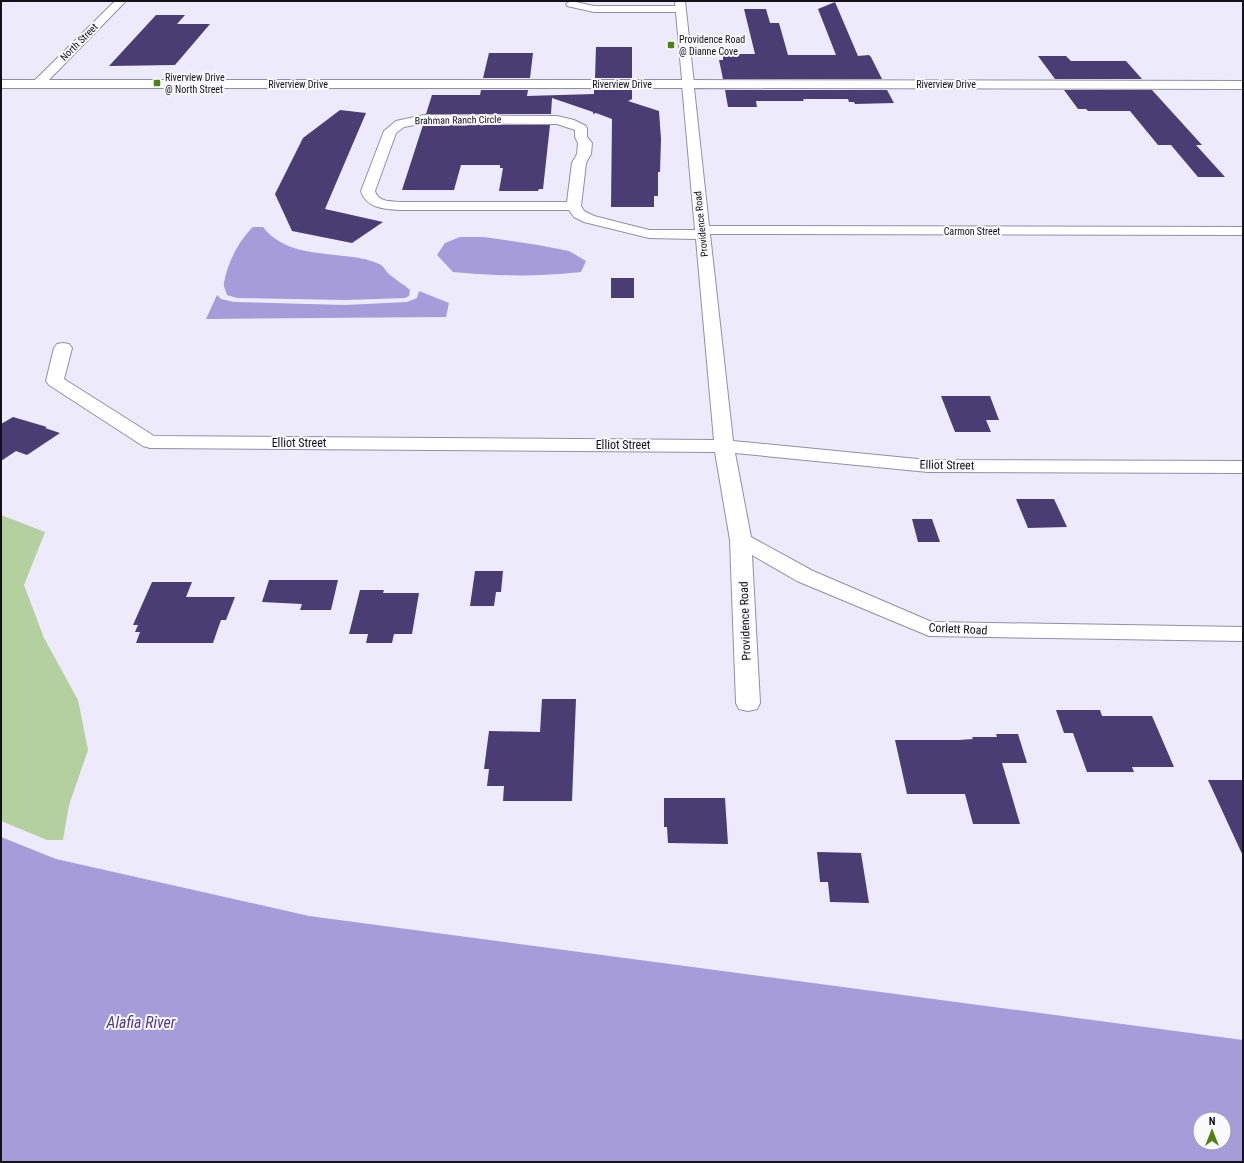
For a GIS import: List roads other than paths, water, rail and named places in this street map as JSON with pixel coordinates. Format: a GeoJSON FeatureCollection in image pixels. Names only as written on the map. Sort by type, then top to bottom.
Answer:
{"type":"FeatureCollection","features":[{"type":"Feature","properties":{"kind":"street","name":"North Street"},"geometry":{"type":"LineString","coordinates":[[38,84],[121,1]]}},
{"type":"Feature","properties":{"kind":"street"},"geometry":{"type":"LineString","coordinates":[[571,4],[594,9],[680,5]]}},
{"type":"Feature","properties":{"kind":"street","name":"Providence Road"},"geometry":{"type":"LineString","coordinates":[[680,5],[724,446]]}},
{"type":"Feature","properties":{"kind":"street","name":"Riverview Drive"},"geometry":{"type":"LineString","coordinates":[[1,84],[1243,85]]}},
{"type":"Feature","properties":{"kind":"street","name":"Brahman Ranch Circle"},"geometry":{"type":"LineString","coordinates":[[424,120],[548,120],[567,122],[581,129],[581,136],[585,143],[584,154],[579,163],[574,206],[385,205],[373,201],[369,196],[368,191],[390,132],[400,124],[424,120]]}},
{"type":"Feature","properties":{"kind":"street"},"geometry":{"type":"LineString","coordinates":[[574,206],[579,214],[589,219],[649,234],[702,229]]}},
{"type":"Feature","properties":{"kind":"street","name":"Carmon Street"},"geometry":{"type":"LineString","coordinates":[[702,229],[1243,231]]}},
{"type":"Feature","properties":{"kind":"street","name":"Elliot Street"},"geometry":{"type":"LineString","coordinates":[[64,348],[55,381],[150,442],[724,446],[928,466],[1243,467]]}},
{"type":"Feature","properties":{"kind":"street"},"geometry":{"type":"LineString","coordinates":[[724,446],[741,540]]}},
{"type":"Feature","properties":{"kind":"street","name":"Providence Road"},"geometry":{"type":"LineString","coordinates":[[741,540],[748,703]]}},
{"type":"Feature","properties":{"kind":"street","name":"Corlett Road"},"geometry":{"type":"LineString","coordinates":[[741,540],[806,576],[929,629],[1243,634]]}},
{"type":"Feature","properties":{"kind":"water"},"geometry":{"type":"Polygon","coordinates":[[[253,227],[263,227],[274,238],[287,245],[302,250],[348,256],[379,264],[390,275],[410,290],[409,296],[405,298],[346,300],[237,298],[227,295],[224,284],[228,268],[238,245],[253,227]]]}},
{"type":"Feature","properties":{"kind":"water"},"geometry":{"type":"Polygon","coordinates":[[[460,237],[484,237],[538,245],[569,251],[586,261],[581,272],[564,274],[517,275],[453,272],[437,255],[445,243],[460,237]]]}},
{"type":"Feature","properties":{"kind":"water"},"geometry":{"type":"Polygon","coordinates":[[[419,291],[449,303],[446,317],[206,319],[217,295],[221,299],[234,302],[345,305],[407,302],[417,298],[419,291]]]}},
{"type":"Feature","properties":{"kind":"water","name":"Alafia River"},"geometry":{"type":"Polygon","coordinates":[[[1,837],[56,859],[309,916],[1243,1040],[1243,1162],[1,1162],[1,837]]]}},
{"type":"Feature","properties":{"kind":"place","name":"Providence Road @ Dianne Cove"},"geometry":{"type":"Point","coordinates":[671,45]}},
{"type":"Feature","properties":{"kind":"place","name":"Riverview Drive @ North Street"},"geometry":{"type":"Point","coordinates":[157,83]}}]}
